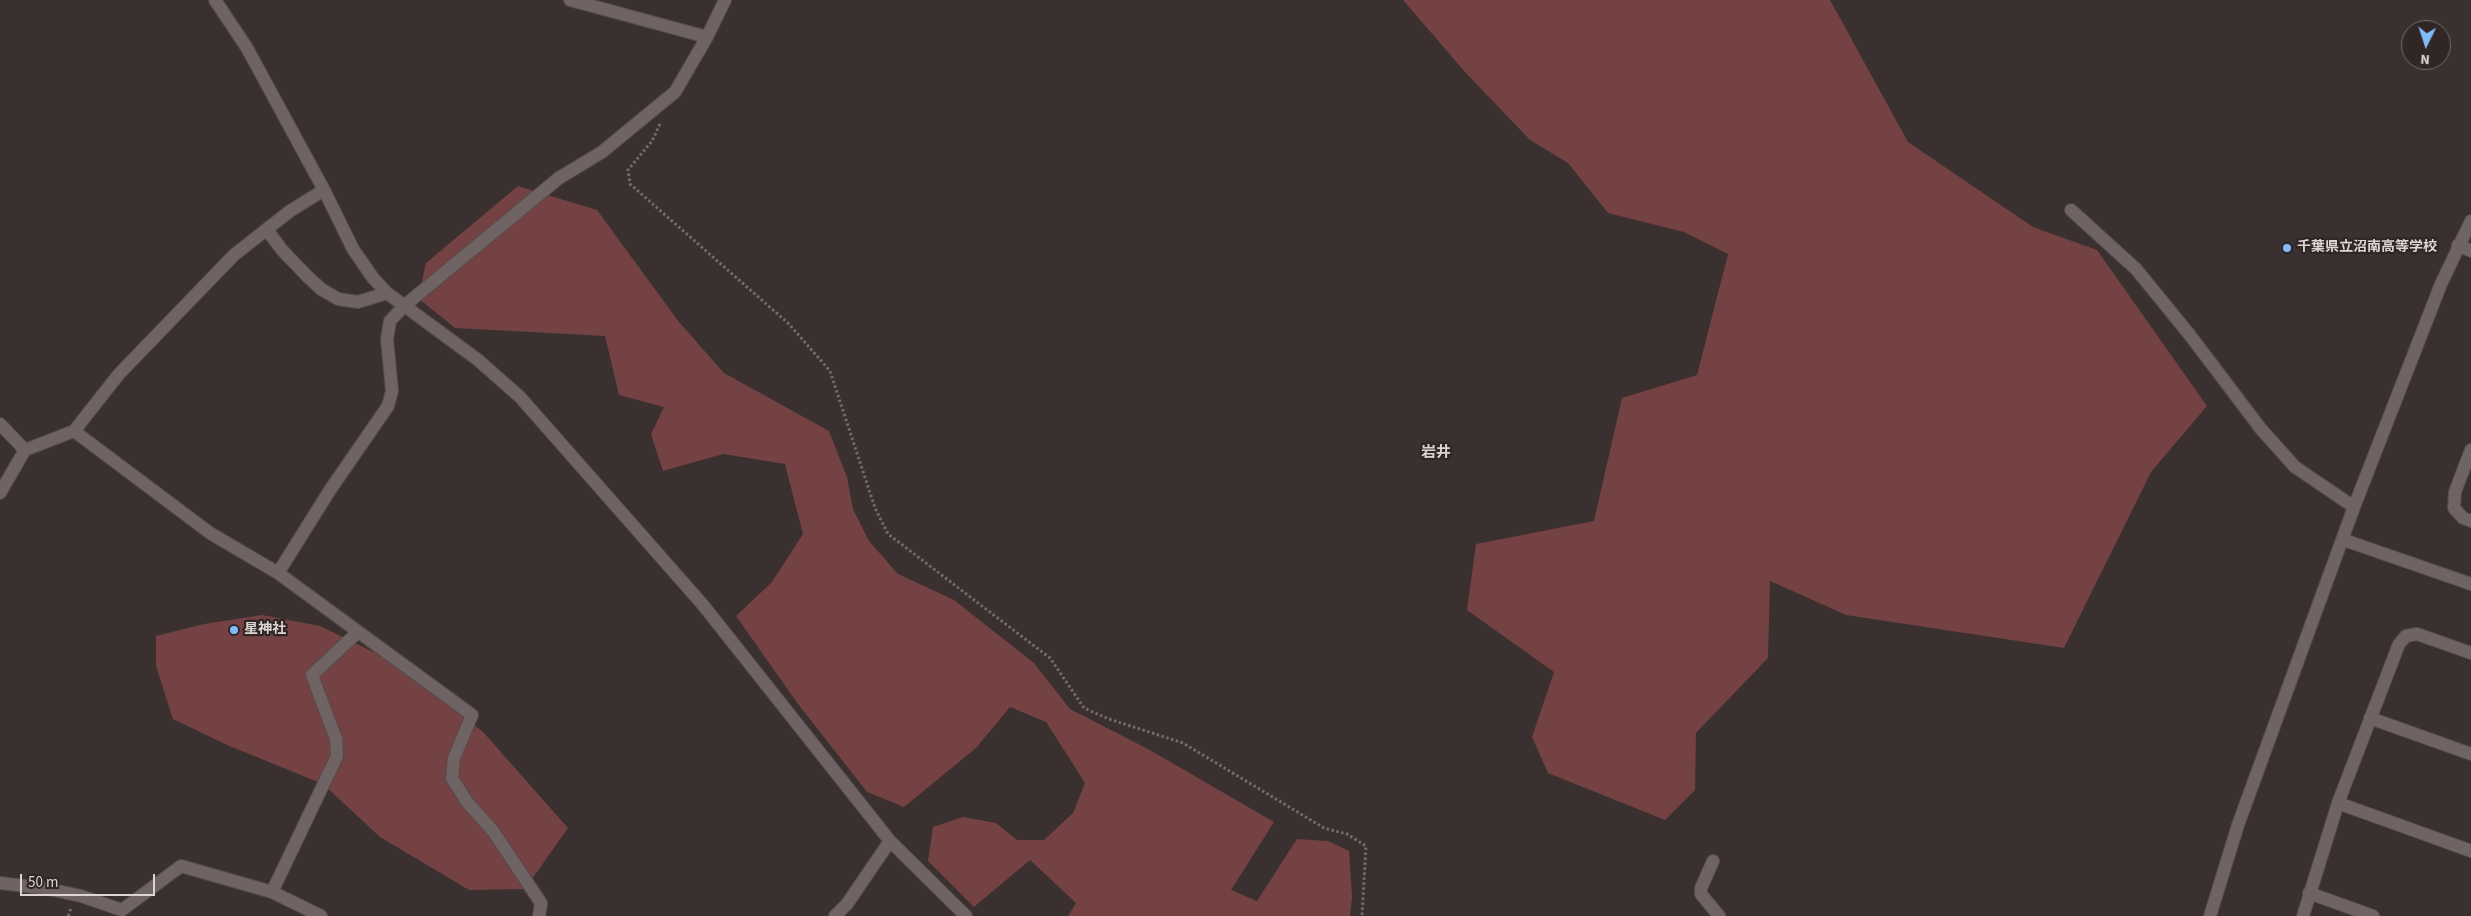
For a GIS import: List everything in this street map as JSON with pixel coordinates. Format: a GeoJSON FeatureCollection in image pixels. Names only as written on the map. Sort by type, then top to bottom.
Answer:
{"type":"FeatureCollection","features":[{"type":"Feature","properties":{"kind":"street"},"geometry":{"type":"LineString","coordinates":[[215,0],[247,48],[324,190],[353,249],[387,293],[478,360],[520,397],[703,605],[890,841],[966,916]]}},
{"type":"Feature","properties":{"kind":"street"},"geometry":{"type":"LineString","coordinates":[[570,0],[707,37]]}},
{"type":"Feature","properties":{"kind":"street"},"geometry":{"type":"LineString","coordinates":[[278,573],[330,490],[388,406],[392,391],[387,339],[390,321],[404,306],[559,178],[602,152],[675,92],[707,37],[724,0]]}},
{"type":"Feature","properties":{"kind":"street"},"geometry":{"type":"LineString","coordinates":[[0,493],[25,450],[74,431],[119,374],[234,255],[290,211],[324,190]]}},
{"type":"Feature","properties":{"kind":"street"},"geometry":{"type":"LineString","coordinates":[[2070,210],[2136,269],[2189,334],[2261,429],[2295,467],[2354,507]]}},
{"type":"Feature","properties":{"kind":"street"},"geometry":{"type":"LineString","coordinates":[[2210,916],[2238,825],[2344,540],[2354,507],[2458,245],[2471,221]]}},
{"type":"Feature","properties":{"kind":"street"},"geometry":{"type":"LineString","coordinates":[[267,230],[282,250],[307,276],[321,289],[338,299],[358,302],[387,293]]}},
{"type":"Feature","properties":{"kind":"street"},"geometry":{"type":"LineString","coordinates":[[2458,245],[2471,251]]}},
{"type":"Feature","properties":{"kind":"street"},"geometry":{"type":"LineString","coordinates":[[0,424],[25,450]]}},
{"type":"Feature","properties":{"kind":"street"},"geometry":{"type":"LineString","coordinates":[[74,431],[210,533],[278,573],[472,715],[454,758],[452,778],[467,802],[493,831],[541,903],[539,916]]}},
{"type":"Feature","properties":{"kind":"street"},"geometry":{"type":"LineString","coordinates":[[2471,450],[2455,492],[2454,508],[2463,518],[2471,521]]}},
{"type":"Feature","properties":{"kind":"street"},"geometry":{"type":"LineString","coordinates":[[2344,540],[2471,584]]}},
{"type":"Feature","properties":{"kind":"street"},"geometry":{"type":"LineString","coordinates":[[272,892],[337,756],[336,739],[312,675],[358,632]]}},
{"type":"Feature","properties":{"kind":"street"},"geometry":{"type":"LineString","coordinates":[[2303,916],[2338,803],[2399,644],[2406,636],[2417,634],[2471,652]]}},
{"type":"Feature","properties":{"kind":"street"},"geometry":{"type":"LineString","coordinates":[[2370,718],[2471,754]]}},
{"type":"Feature","properties":{"kind":"street"},"geometry":{"type":"LineString","coordinates":[[2338,803],[2471,851]]}},
{"type":"Feature","properties":{"kind":"street"},"geometry":{"type":"LineString","coordinates":[[834,916],[847,904],[890,841]]}},
{"type":"Feature","properties":{"kind":"street"},"geometry":{"type":"LineString","coordinates":[[1713,861],[1701,888],[1701,894],[1719,916]]}},
{"type":"Feature","properties":{"kind":"street"},"geometry":{"type":"LineString","coordinates":[[0,883],[58,891],[104,903],[122,910],[181,866],[272,892],[321,916]]}},
{"type":"Feature","properties":{"kind":"street"},"geometry":{"type":"LineString","coordinates":[[2309,893],[2373,916]]}},
{"type":"Feature","properties":{"kind":"path"},"geometry":{"type":"LineString","coordinates":[[664,116],[652,141],[628,170],[630,184],[789,324],[830,371],[876,508],[888,534],[1050,658],[1084,708],[1109,719],[1183,743],[1324,828],[1347,834],[1366,846],[1362,916]]}},
{"type":"Feature","properties":{"kind":"shaded area"},"geometry":{"type":"Polygon","coordinates":[[[1403,0],[1830,0],[1908,142],[2033,227],[2097,250],[2207,406],[2151,472],[2064,648],[1846,615],[1770,581],[1768,658],[1696,733],[1695,790],[1665,820],[1548,773],[1532,737],[1554,672],[1467,610],[1476,544],[1594,521],[1622,398],[1697,375],[1728,254],[1684,232],[1608,213],[1568,163],[1530,140],[1465,72],[1403,0]]]}},
{"type":"Feature","properties":{"kind":"shaded area"},"geometry":{"type":"Polygon","coordinates":[[[518,186],[597,210],[679,322],[724,373],[829,431],[847,477],[853,509],[869,541],[898,574],[954,600],[1034,663],[1070,709],[1148,749],[1274,822],[1231,890],[1257,901],[1297,839],[1328,841],[1349,851],[1352,897],[1350,916],[1068,916],[1076,903],[1030,860],[974,907],[928,861],[933,827],[963,817],[996,823],[1017,840],[1044,840],[1073,813],[1085,783],[1046,722],[1010,707],[976,748],[904,807],[867,792],[798,704],[736,616],[772,582],[803,534],[785,464],[723,454],[663,471],[651,434],[664,407],[619,395],[605,336],[455,328],[418,298],[426,263],[518,186]]]}},
{"type":"Feature","properties":{"kind":"shaded area"},"geometry":{"type":"Polygon","coordinates":[[[262,615],[320,626],[402,666],[484,733],[568,828],[525,889],[469,890],[380,837],[323,784],[227,745],[173,719],[156,666],[156,636],[204,624],[262,615]]]}},
{"type":"Feature","properties":{"kind":"place","name":"千葉県立沼南高等学校"},"geometry":{"type":"Point","coordinates":[2287,248]}},
{"type":"Feature","properties":{"kind":"place","name":"星神社"},"geometry":{"type":"Point","coordinates":[234,630]}},
{"type":"Feature","properties":{"kind":"district","name":"岩井"},"geometry":{"type":"Point","coordinates":[1436,454]}}]}
